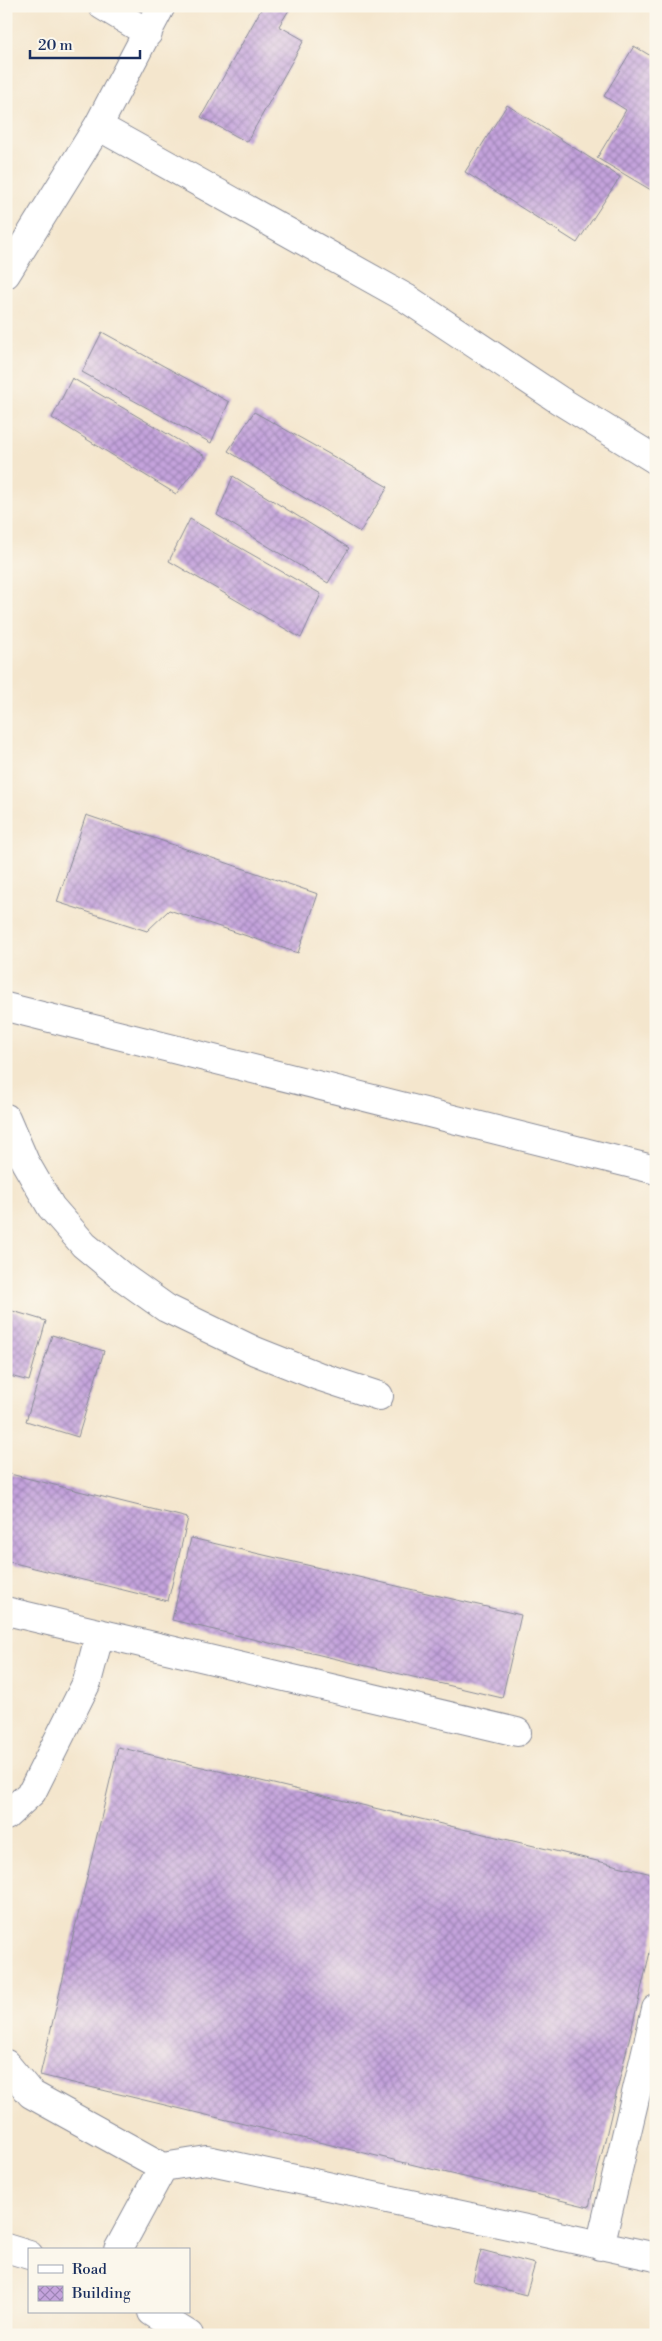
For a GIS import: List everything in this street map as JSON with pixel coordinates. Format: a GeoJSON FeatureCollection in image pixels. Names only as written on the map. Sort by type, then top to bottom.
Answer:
{"type":"FeatureCollection","features":[{"type":"Feature","properties":{"kind":"street"},"geometry":{"type":"LineString","coordinates":[[103,6],[148,33]]}},
{"type":"Feature","properties":{"kind":"street"},"geometry":{"type":"LineString","coordinates":[[6,274],[98,126],[161,6]]}},
{"type":"Feature","properties":{"kind":"street"},"geometry":{"type":"LineString","coordinates":[[98,126],[406,298],[559,400],[656,460]]}},
{"type":"Feature","properties":{"kind":"street"},"geometry":{"type":"LineString","coordinates":[[6,1008],[656,1170]]}},
{"type":"Feature","properties":{"kind":"street"},"geometry":{"type":"LineString","coordinates":[[6,1118],[24,1162],[51,1207],[84,1244],[124,1278],[166,1308],[255,1351],[318,1376],[379,1396]]}},
{"type":"Feature","properties":{"kind":"street"},"geometry":{"type":"LineString","coordinates":[[6,1611],[517,1732]]}},
{"type":"Feature","properties":{"kind":"street"},"geometry":{"type":"LineString","coordinates":[[6,1816],[32,1792],[87,1682],[100,1633]]}},
{"type":"Feature","properties":{"kind":"street"},"geometry":{"type":"LineString","coordinates":[[600,2246],[656,2009]]}},
{"type":"Feature","properties":{"kind":"street"},"geometry":{"type":"LineString","coordinates":[[6,2064],[31,2094],[163,2167],[207,2160],[656,2258]]}},
{"type":"Feature","properties":{"kind":"street"},"geometry":{"type":"LineString","coordinates":[[119,2248],[163,2167]]}},
{"type":"Feature","properties":{"kind":"street"},"geometry":{"type":"LineString","coordinates":[[6,2248],[28,2255]]}},
{"type":"Feature","properties":{"kind":"street"},"geometry":{"type":"LineString","coordinates":[[155,2314],[189,2335]]}},
{"type":"Feature","properties":{"kind":"building"},"geometry":{"type":"Polygon","coordinates":[[[263,6],[281,6],[289,10],[279,26],[304,40],[247,142],[201,117],[263,6]]]}},
{"type":"Feature","properties":{"kind":"building"},"geometry":{"type":"Polygon","coordinates":[[[634,46],[656,59],[656,193],[597,158],[626,110],[604,96],[634,46]]]}},
{"type":"Feature","properties":{"kind":"building"},"geometry":{"type":"Polygon","coordinates":[[[507,105],[620,177],[577,243],[465,172],[507,105]]]}},
{"type":"Feature","properties":{"kind":"building"},"geometry":{"type":"Polygon","coordinates":[[[102,332],[229,402],[211,443],[82,372],[102,332]]]}},
{"type":"Feature","properties":{"kind":"building"},"geometry":{"type":"Polygon","coordinates":[[[72,378],[205,456],[176,494],[52,418],[72,378]]]}},
{"type":"Feature","properties":{"kind":"building"},"geometry":{"type":"Polygon","coordinates":[[[254,412],[388,487],[360,532],[228,451],[254,412]]]}},
{"type":"Feature","properties":{"kind":"building"},"geometry":{"type":"Polygon","coordinates":[[[233,476],[349,548],[328,583],[217,515],[233,476]]]}},
{"type":"Feature","properties":{"kind":"building"},"geometry":{"type":"Polygon","coordinates":[[[190,519],[321,594],[301,638],[169,561],[190,519]]]}},
{"type":"Feature","properties":{"kind":"building"},"geometry":{"type":"Polygon","coordinates":[[[86,815],[318,894],[298,953],[169,910],[147,931],[57,902],[86,815]]]}},
{"type":"Feature","properties":{"kind":"building"},"geometry":{"type":"Polygon","coordinates":[[[6,1309],[46,1321],[29,1381],[6,1375],[6,1309]]]}},
{"type":"Feature","properties":{"kind":"building"},"geometry":{"type":"Polygon","coordinates":[[[52,1335],[104,1351],[78,1437],[26,1421],[52,1335]]]}},
{"type":"Feature","properties":{"kind":"building"},"geometry":{"type":"Polygon","coordinates":[[[6,1473],[188,1518],[168,1601],[6,1561],[6,1473]]]}},
{"type":"Feature","properties":{"kind":"building"},"geometry":{"type":"Polygon","coordinates":[[[191,1538],[521,1615],[502,1698],[172,1620],[191,1538]]]}},
{"type":"Feature","properties":{"kind":"building"},"geometry":{"type":"Polygon","coordinates":[[[118,1747],[656,1875],[656,1927],[589,2207],[40,2075],[118,1747]]]}},
{"type":"Feature","properties":{"kind":"building"},"geometry":{"type":"Polygon","coordinates":[[[481,2250],[535,2264],[526,2295],[473,2281],[481,2250]]]}}]}
